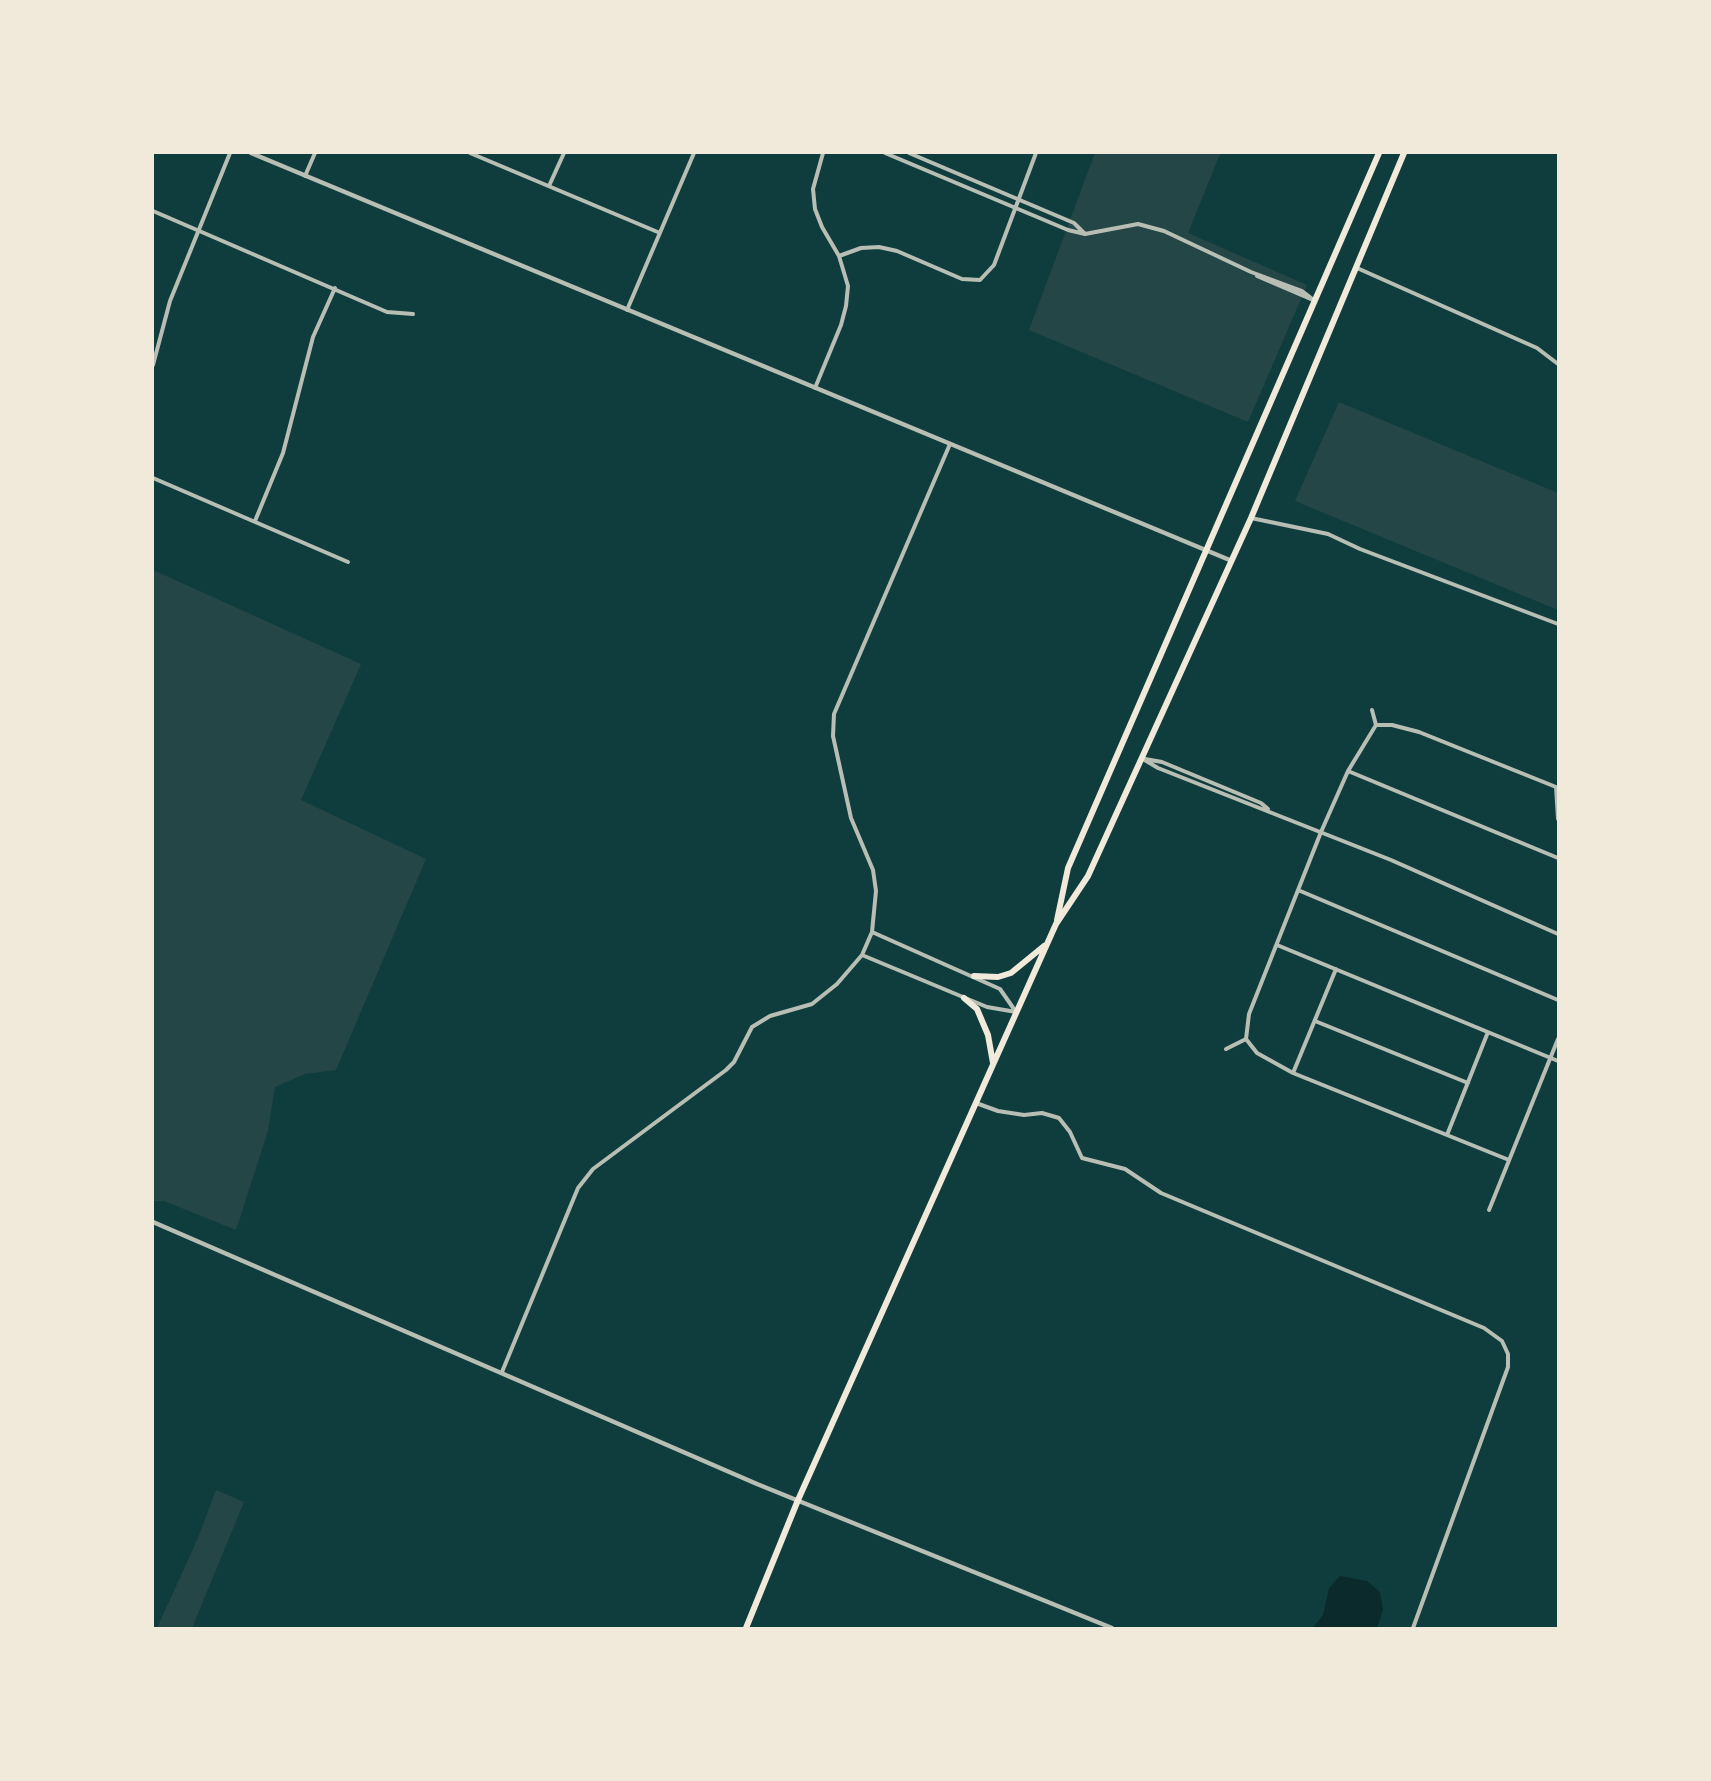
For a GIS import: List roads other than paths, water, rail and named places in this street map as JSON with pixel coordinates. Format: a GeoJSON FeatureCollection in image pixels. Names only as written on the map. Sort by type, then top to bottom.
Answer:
{"type":"FeatureCollection","features":[{"type":"Feature","properties":{"kind":"main road"},"geometry":{"type":"LineString","coordinates":[[1056,924],[1068,868],[1208,551],[1379,153]]}},
{"type":"Feature","properties":{"kind":"main road"},"geometry":{"type":"LineString","coordinates":[[746,1628],[798,1500],[1047,943],[1056,924],[1088,876],[1232,561],[1404,153]]}},
{"type":"Feature","properties":{"kind":"main road"},"geometry":{"type":"LineString","coordinates":[[974,976],[998,977],[1011,973],[1047,943]]}},
{"type":"Feature","properties":{"kind":"main road"},"geometry":{"type":"LineString","coordinates":[[963,998],[977,1009],[988,1035],[993,1064]]}},
{"type":"Feature","properties":{"kind":"street"},"geometry":{"type":"LineString","coordinates":[[153,365],[170,301],[230,153]]}},
{"type":"Feature","properties":{"kind":"street"},"geometry":{"type":"LineString","coordinates":[[251,153],[1232,561]]}},
{"type":"Feature","properties":{"kind":"street"},"geometry":{"type":"LineString","coordinates":[[305,176],[315,153]]}},
{"type":"Feature","properties":{"kind":"street"},"geometry":{"type":"LineString","coordinates":[[470,153],[660,233]]}},
{"type":"Feature","properties":{"kind":"street"},"geometry":{"type":"LineString","coordinates":[[549,186],[564,153]]}},
{"type":"Feature","properties":{"kind":"street"},"geometry":{"type":"LineString","coordinates":[[627,310],[694,153]]}},
{"type":"Feature","properties":{"kind":"street"},"geometry":{"type":"LineString","coordinates":[[815,388],[846,306],[847,276],[839,256],[822,228],[815,209],[813,189],[823,153]]}},
{"type":"Feature","properties":{"kind":"street"},"geometry":{"type":"LineString","coordinates":[[885,153],[1068,230],[1085,234],[1138,224],[1164,231],[1251,272],[1267,283],[1316,301]]}},
{"type":"Feature","properties":{"kind":"street"},"geometry":{"type":"LineString","coordinates":[[909,153],[1074,224],[1085,234]]}},
{"type":"Feature","properties":{"kind":"street"},"geometry":{"type":"LineString","coordinates":[[839,256],[861,249],[879,247],[897,251],[962,279],[980,280],[994,265],[1036,153]]}},
{"type":"Feature","properties":{"kind":"street"},"geometry":{"type":"LineString","coordinates":[[153,210],[387,312],[413,314]]}},
{"type":"Feature","properties":{"kind":"street"},"geometry":{"type":"LineString","coordinates":[[1357,268],[1537,348],[1558,363]]}},
{"type":"Feature","properties":{"kind":"street"},"geometry":{"type":"LineString","coordinates":[[255,520],[283,453],[313,337],[335,288]]}},
{"type":"Feature","properties":{"kind":"street"},"geometry":{"type":"LineString","coordinates":[[502,1372],[578,1188],[593,1169],[735,1062],[752,1027],[770,1016],[812,1004],[837,984],[862,955],[872,932],[876,891],[873,870],[851,818],[833,736],[834,714],[950,444]]}},
{"type":"Feature","properties":{"kind":"street"},"geometry":{"type":"LineString","coordinates":[[153,478],[348,562]]}},
{"type":"Feature","properties":{"kind":"street"},"geometry":{"type":"LineString","coordinates":[[1251,518],[1328,534],[1360,549],[1558,624]]}},
{"type":"Feature","properties":{"kind":"street"},"geometry":{"type":"LineString","coordinates":[[1372,710],[1376,725],[1348,771],[1321,832],[1248,1014],[1246,1039],[1257,1053],[1293,1073],[1509,1160]]}},
{"type":"Feature","properties":{"kind":"street"},"geometry":{"type":"LineString","coordinates":[[1376,725],[1392,725],[1419,732],[1556,787],[1558,819]]}},
{"type":"Feature","properties":{"kind":"street"},"geometry":{"type":"LineString","coordinates":[[1143,759],[1162,762],[1261,803],[1271,811],[1558,934]]}},
{"type":"Feature","properties":{"kind":"street"},"geometry":{"type":"LineString","coordinates":[[1348,771],[1558,858]]}},
{"type":"Feature","properties":{"kind":"street"},"geometry":{"type":"LineString","coordinates":[[1298,890],[1558,1000]]}},
{"type":"Feature","properties":{"kind":"street"},"geometry":{"type":"LineString","coordinates":[[872,932],[1000,989],[1016,1012]]}},
{"type":"Feature","properties":{"kind":"street"},"geometry":{"type":"LineString","coordinates":[[1277,945],[1558,1061]]}},
{"type":"Feature","properties":{"kind":"street"},"geometry":{"type":"LineString","coordinates":[[862,955],[987,1007],[1016,1012]]}},
{"type":"Feature","properties":{"kind":"street"},"geometry":{"type":"LineString","coordinates":[[1293,1073],[1336,969]]}},
{"type":"Feature","properties":{"kind":"street"},"geometry":{"type":"LineString","coordinates":[[1315,1021],[1468,1083]]}},
{"type":"Feature","properties":{"kind":"street"},"geometry":{"type":"LineString","coordinates":[[1447,1135],[1488,1032]]}},
{"type":"Feature","properties":{"kind":"street"},"geometry":{"type":"LineString","coordinates":[[1226,1049],[1246,1039]]}},
{"type":"Feature","properties":{"kind":"street"},"geometry":{"type":"LineString","coordinates":[[1489,1210],[1558,1039]]}},
{"type":"Feature","properties":{"kind":"street"},"geometry":{"type":"LineString","coordinates":[[976,1103],[998,1111],[1024,1114],[1042,1113],[1059,1118],[1070,1132],[1082,1158],[1125,1169],[1154,1189],[1183,1203],[1484,1328],[1503,1341],[1508,1354],[1508,1367],[1413,1628]]}},
{"type":"Feature","properties":{"kind":"street"},"geometry":{"type":"LineString","coordinates":[[153,1222],[798,1500],[1112,1628]]}}]}
